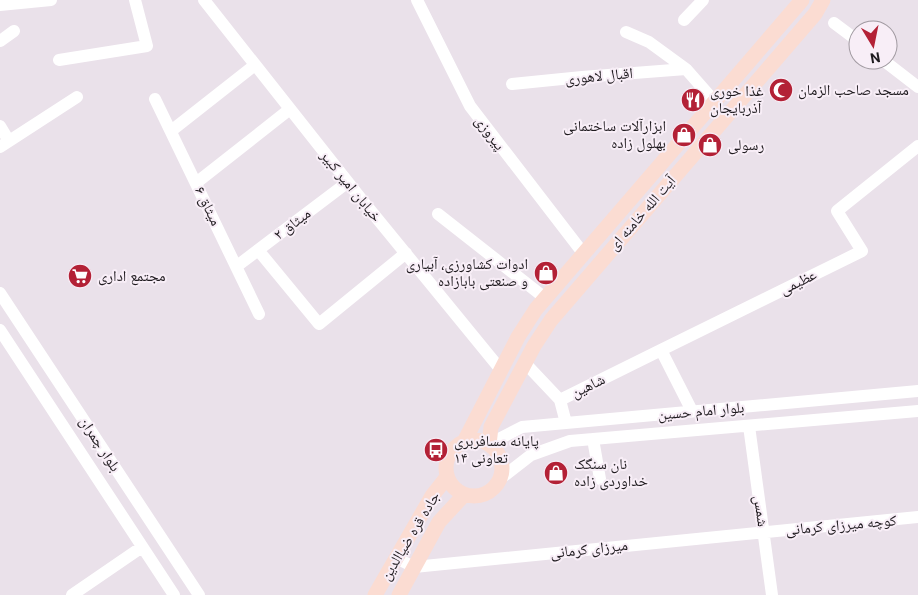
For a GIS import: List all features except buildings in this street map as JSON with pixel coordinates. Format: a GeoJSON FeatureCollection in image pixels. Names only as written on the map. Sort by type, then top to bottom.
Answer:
{"type":"FeatureCollection","features":[{"type":"Feature","properties":{"kind":"main road","name":"آیت الله خامنه ای"},"geometry":{"type":"LineString","coordinates":[[464,442],[518,337],[545,298],[802,0]]}},
{"type":"Feature","properties":{"kind":"main road","name":"آیت الله خامنه ای"},"geometry":{"type":"LineString","coordinates":[[489,444],[491,427],[547,326],[566,301],[809,22],[823,0]]}},
{"type":"Feature","properties":{"kind":"main road"},"geometry":{"type":"LineString","coordinates":[[481,441],[489,444],[501,459],[502,469],[500,478],[496,486],[481,496],[472,497],[464,495],[450,485],[446,477],[446,460],[456,446],[464,442],[481,441]]}},
{"type":"Feature","properties":{"kind":"main road","name":"جاده قره ضیاالدین"},"geometry":{"type":"LineString","coordinates":[[376,595],[432,496],[446,477]]}},
{"type":"Feature","properties":{"kind":"main road","name":"جاده قره ضیاالدین"},"geometry":{"type":"LineString","coordinates":[[399,595],[439,522],[464,495]]}},
{"type":"Feature","properties":{"kind":"street"},"geometry":{"type":"LineString","coordinates":[[0,5],[51,0]]}},
{"type":"Feature","properties":{"kind":"street"},"geometry":{"type":"LineString","coordinates":[[59,60],[147,46],[136,0]]}},
{"type":"Feature","properties":{"kind":"street","name":"خیابان امیر کبیر"},"geometry":{"type":"LineString","coordinates":[[204,0],[348,182],[501,370]]}},
{"type":"Feature","properties":{"kind":"street","name":"پیروزی"},"geometry":{"type":"LineString","coordinates":[[417,0],[470,106],[583,253]]}},
{"type":"Feature","properties":{"kind":"street"},"geometry":{"type":"LineString","coordinates":[[684,20],[703,0]]}},
{"type":"Feature","properties":{"kind":"street"},"geometry":{"type":"LineString","coordinates":[[834,23],[848,34]]}},
{"type":"Feature","properties":{"kind":"street"},"geometry":{"type":"LineString","coordinates":[[0,41],[14,31]]}},
{"type":"Feature","properties":{"kind":"street"},"geometry":{"type":"LineString","coordinates":[[626,32],[649,42],[686,69],[715,102]]}},
{"type":"Feature","properties":{"kind":"street"},"geometry":{"type":"LineString","coordinates":[[171,131],[255,65]]}},
{"type":"Feature","properties":{"kind":"street","name":"اقبال لاهوری"},"geometry":{"type":"LineString","coordinates":[[512,84],[686,69]]}},
{"type":"Feature","properties":{"kind":"street"},"geometry":{"type":"LineString","coordinates":[[896,70],[918,87]]}},
{"type":"Feature","properties":{"kind":"street"},"geometry":{"type":"LineString","coordinates":[[0,126],[5,144],[77,97]]}},
{"type":"Feature","properties":{"kind":"street","name":"میثاق ۶"},"geometry":{"type":"LineString","coordinates":[[155,99],[259,314]]}},
{"type":"Feature","properties":{"kind":"street"},"geometry":{"type":"LineString","coordinates":[[196,183],[290,109]]}},
{"type":"Feature","properties":{"kind":"street","name":"عظیمی"},"geometry":{"type":"LineString","coordinates":[[661,350],[862,251],[837,211],[918,146]]}},
{"type":"Feature","properties":{"kind":"street","name":"میثاق ۲"},"geometry":{"type":"LineString","coordinates":[[237,266],[348,182]]}},
{"type":"Feature","properties":{"kind":"street"},"geometry":{"type":"LineString","coordinates":[[438,214],[545,298]]}},
{"type":"Feature","properties":{"kind":"street"},"geometry":{"type":"LineString","coordinates":[[258,250],[319,324],[406,254]]}},
{"type":"Feature","properties":{"kind":"street","name":"بلوار چمران"},"geometry":{"type":"LineString","coordinates":[[0,293],[199,595]]}},
{"type":"Feature","properties":{"kind":"street","name":"بلوار چمران"},"geometry":{"type":"LineString","coordinates":[[1,334],[174,595]]}},
{"type":"Feature","properties":{"kind":"street"},"geometry":{"type":"LineString","coordinates":[[661,350],[692,411]]}},
{"type":"Feature","properties":{"kind":"street","name":"شاهین"},"geometry":{"type":"LineString","coordinates":[[525,363],[560,400],[661,350]]}},
{"type":"Feature","properties":{"kind":"street","name":"بلوار امام حسین"},"geometry":{"type":"LineString","coordinates":[[489,444],[522,427],[918,391]]}},
{"type":"Feature","properties":{"kind":"street"},"geometry":{"type":"LineString","coordinates":[[560,400],[566,423]]}},
{"type":"Feature","properties":{"kind":"street","name":"بلوار امام حسین"},"geometry":{"type":"LineString","coordinates":[[500,478],[531,455],[570,441],[918,411]]}},
{"type":"Feature","properties":{"kind":"street","name":"شمس"},"geometry":{"type":"LineString","coordinates":[[749,426],[772,595]]}},
{"type":"Feature","properties":{"kind":"street"},"geometry":{"type":"LineString","coordinates":[[593,439],[600,479]]}},
{"type":"Feature","properties":{"kind":"street","name":"کوچه میرزای کرمانی"},"geometry":{"type":"LineString","coordinates":[[764,532],[918,517]]}},
{"type":"Feature","properties":{"kind":"street","name":"میرزای کرمانی"},"geometry":{"type":"LineString","coordinates":[[414,567],[764,532]]}},
{"type":"Feature","properties":{"kind":"street"},"geometry":{"type":"LineString","coordinates":[[72,595],[142,547]]}},
{"type":"Feature","properties":{"kind":"street"},"geometry":{"type":"LineString","coordinates":[[396,558],[414,567]]}},
{"type":"Feature","properties":{"kind":"place","name":"مسجد صاحب الزمان"},"geometry":{"type":"Point","coordinates":[781,90]}},
{"type":"Feature","properties":{"kind":"place","name":"غذا خوری آذربایجان"},"geometry":{"type":"Point","coordinates":[693,100]}},
{"type":"Feature","properties":{"kind":"place","name":"ابزارآلات ساختمانی بهلول زاده"},"geometry":{"type":"Point","coordinates":[684,135]}},
{"type":"Feature","properties":{"kind":"place","name":"رسولی"},"geometry":{"type":"Point","coordinates":[710,145]}},
{"type":"Feature","properties":{"kind":"place","name":"ادوات کشاورزی، آبیاری و صنعتی بابازاده"},"geometry":{"type":"Point","coordinates":[546,273]}},
{"type":"Feature","properties":{"kind":"place","name":"مجتمع اداری"},"geometry":{"type":"Point","coordinates":[80,276]}},
{"type":"Feature","properties":{"kind":"place","name":"پایانه مسافربری تعاونی ۱۴"},"geometry":{"type":"Point","coordinates":[436,450]}},
{"type":"Feature","properties":{"kind":"place","name":"نان سنگک خداوردی زاده"},"geometry":{"type":"Point","coordinates":[556,473]}}]}
